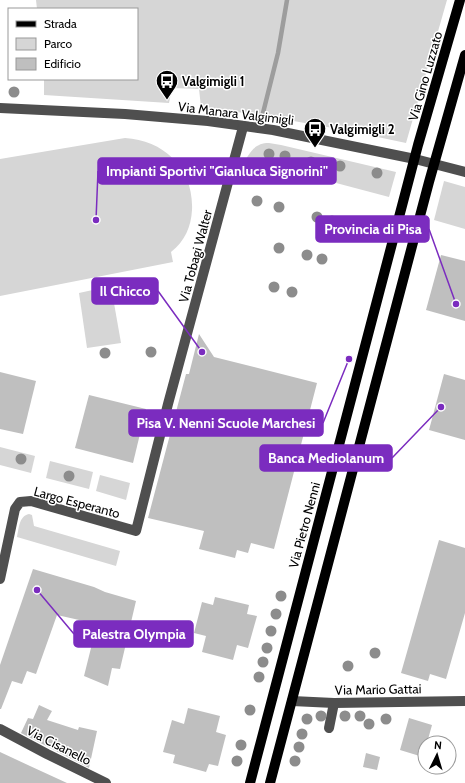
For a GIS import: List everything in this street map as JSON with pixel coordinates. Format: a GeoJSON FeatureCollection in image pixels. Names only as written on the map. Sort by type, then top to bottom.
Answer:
{"type":"FeatureCollection","features":[{"type":"Feature","properties":{"kind":"main road","name":"Via Gino Luzzato"},"geometry":{"type":"LineString","coordinates":[[415,158],[460,0]]}},
{"type":"Feature","properties":{"kind":"main road"},"geometry":{"type":"LineString","coordinates":[[270,783],[434,163],[465,55]]}},
{"type":"Feature","properties":{"kind":"main road","name":"Via Pietro Nenni"},"geometry":{"type":"LineString","coordinates":[[250,783],[415,158]]}},
{"type":"Feature","properties":{"kind":"street","name":"Via Manara Valgimigli"},"geometry":{"type":"LineString","coordinates":[[0,108],[125,114],[208,121],[298,134],[415,158],[465,172]]}},
{"type":"Feature","properties":{"kind":"street","name":"Via Tobagi Walter"},"geometry":{"type":"LineString","coordinates":[[136,531],[168,404],[243,127]]}},
{"type":"Feature","properties":{"kind":"street","name":"Largo Esperanto"},"geometry":{"type":"LineString","coordinates":[[0,579],[15,509],[20,502],[31,501],[136,531]]}},
{"type":"Feature","properties":{"kind":"street","name":"Via Mario Gattai"},"geometry":{"type":"LineString","coordinates":[[292,700],[334,703],[465,701]]}},
{"type":"Feature","properties":{"kind":"street"},"geometry":{"type":"LineString","coordinates":[[329,728],[334,703]]}},
{"type":"Feature","properties":{"kind":"street","name":"Via Cisanello"},"geometry":{"type":"LineString","coordinates":[[0,729],[106,783]]}},
{"type":"Feature","properties":{"kind":"green space"},"geometry":{"type":"Polygon","coordinates":[[[36,0],[447,0],[406,143],[355,132],[253,114],[201,107],[199,89],[172,88],[169,103],[44,95],[44,80],[138,80],[138,8],[37,8],[36,0]]]}},
{"type":"Feature","properties":{"kind":"green space"},"geometry":{"type":"Polygon","coordinates":[[[125,138],[152,144],[164,151],[174,159],[188,182],[192,210],[189,228],[184,238],[171,252],[173,262],[0,296],[0,159],[125,138]]]}},
{"type":"Feature","properties":{"kind":"green space"},"geometry":{"type":"Polygon","coordinates":[[[269,143],[396,172],[389,197],[246,159],[255,147],[261,144],[269,143]]]}},
{"type":"Feature","properties":{"kind":"green space"},"geometry":{"type":"Polygon","coordinates":[[[444,181],[465,187],[465,229],[434,220],[444,181]]]}},
{"type":"Feature","properties":{"kind":"green space"},"geometry":{"type":"Polygon","coordinates":[[[111,286],[121,343],[87,348],[79,293],[111,286]]]}},
{"type":"Feature","properties":{"kind":"green space"},"geometry":{"type":"Polygon","coordinates":[[[0,447],[35,456],[31,473],[0,465],[0,447]]]}},
{"type":"Feature","properties":{"kind":"green space"},"geometry":{"type":"Polygon","coordinates":[[[50,461],[93,472],[89,489],[46,478],[50,461]]]}},
{"type":"Feature","properties":{"kind":"green space"},"geometry":{"type":"Polygon","coordinates":[[[100,475],[130,483],[126,500],[96,491],[100,475]]]}},
{"type":"Feature","properties":{"kind":"green space"},"geometry":{"type":"Polygon","coordinates":[[[29,514],[32,515],[34,526],[120,551],[116,566],[17,537],[21,520],[29,514]]]}},
{"type":"Feature","properties":{"kind":"building"},"geometry":{"type":"Polygon","coordinates":[[[441,255],[465,261],[465,321],[426,310],[441,255]]]}},
{"type":"Feature","properties":{"kind":"building"},"geometry":{"type":"Polygon","coordinates":[[[199,334],[214,357],[317,383],[274,549],[251,543],[248,553],[237,550],[235,558],[199,549],[204,531],[148,518],[186,374],[189,374],[199,334]]]}},
{"type":"Feature","properties":{"kind":"building"},"geometry":{"type":"Polygon","coordinates":[[[0,372],[36,381],[23,434],[0,429],[0,372]]]}},
{"type":"Feature","properties":{"kind":"building"},"geometry":{"type":"Polygon","coordinates":[[[444,374],[465,380],[465,440],[429,430],[444,374]]]}},
{"type":"Feature","properties":{"kind":"building"},"geometry":{"type":"Polygon","coordinates":[[[89,395],[146,409],[133,463],[75,448],[89,395]]]}},
{"type":"Feature","properties":{"kind":"building"},"geometry":{"type":"Polygon","coordinates":[[[439,540],[465,548],[465,613],[446,679],[430,674],[428,681],[401,673],[439,540]]]}},
{"type":"Feature","properties":{"kind":"building"},"geometry":{"type":"Polygon","coordinates":[[[33,569],[136,601],[120,669],[112,668],[108,686],[84,676],[97,624],[57,615],[36,674],[27,671],[22,684],[12,681],[0,709],[0,665],[33,569]]]}},
{"type":"Feature","properties":{"kind":"building"},"geometry":{"type":"Polygon","coordinates":[[[215,597],[249,605],[247,614],[257,616],[248,648],[237,645],[233,660],[202,652],[206,636],[194,633],[202,602],[213,605],[215,597]]]}},
{"type":"Feature","properties":{"kind":"building"},"geometry":{"type":"Polygon","coordinates":[[[39,705],[52,711],[47,720],[78,730],[79,727],[97,731],[89,768],[21,733],[28,718],[33,719],[39,705]]]}},
{"type":"Feature","properties":{"kind":"building"},"geometry":{"type":"Polygon","coordinates":[[[188,708],[220,716],[216,732],[226,735],[218,766],[209,764],[206,772],[173,763],[175,755],[163,752],[172,720],[184,724],[188,708]]]}},
{"type":"Feature","properties":{"kind":"building"},"geometry":{"type":"Polygon","coordinates":[[[409,718],[432,725],[429,735],[417,735],[417,755],[400,750],[409,718]]]}},
{"type":"Feature","properties":{"kind":"building"},"geometry":{"type":"Polygon","coordinates":[[[0,752],[30,766],[67,783],[0,783],[0,752]]]}},
{"type":"Feature","properties":{"kind":"building"},"geometry":{"type":"Polygon","coordinates":[[[366,753],[380,757],[377,770],[363,767],[366,753]]]}},
{"type":"Feature","properties":{"kind":"waterway"},"geometry":{"type":"LineString","coordinates":[[263,113],[278,53],[287,0]]}},
{"type":"Feature","properties":{"kind":"place","name":"Valgimigli 1"},"geometry":{"type":"Point","coordinates":[167,100]}},
{"type":"Feature","properties":{"kind":"place","name":"Valgimigli 2"},"geometry":{"type":"Point","coordinates":[315,148]}},
{"type":"Feature","properties":{"kind":"place","name":"Impianti Sportivi \"Gianluca Signorini\""},"geometry":{"type":"Point","coordinates":[96,220]}},
{"type":"Feature","properties":{"kind":"place","name":"Provincia di Pisa"},"geometry":{"type":"Point","coordinates":[456,304]}},
{"type":"Feature","properties":{"kind":"place","name":"Il Chicco"},"geometry":{"type":"Point","coordinates":[202,352]}},
{"type":"Feature","properties":{"kind":"place","name":"Pisa V. Nenni Scuole Marchesi"},"geometry":{"type":"Point","coordinates":[349,359]}},
{"type":"Feature","properties":{"kind":"place","name":"Banca Mediolanum"},"geometry":{"type":"Point","coordinates":[441,407]}},
{"type":"Feature","properties":{"kind":"place","name":"Palestra Olympia"},"geometry":{"type":"Point","coordinates":[37,590]}}]}
